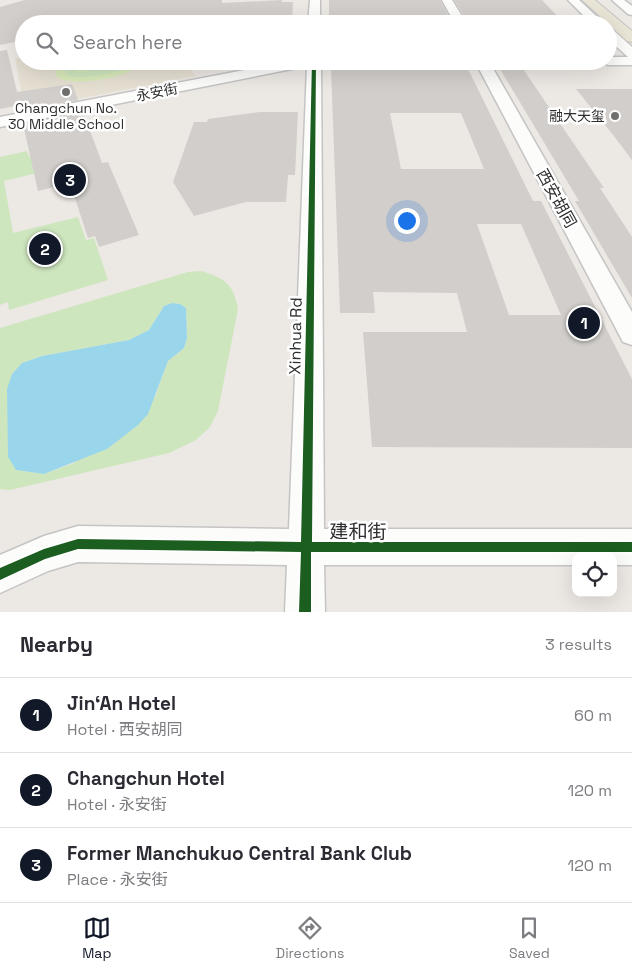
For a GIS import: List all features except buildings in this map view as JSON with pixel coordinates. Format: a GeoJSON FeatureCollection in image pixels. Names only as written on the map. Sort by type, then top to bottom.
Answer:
{"type":"FeatureCollection","features":[{"type":"Feature","properties":{"kind":"main road"},"geometry":{"type":"LineString","coordinates":[[588,0],[605,15]]}},
{"type":"Feature","properties":{"kind":"main road"},"geometry":{"type":"LineString","coordinates":[[602,0],[632,25]]}},
{"type":"Feature","properties":{"kind":"main road"},"geometry":{"type":"LineString","coordinates":[[617,25],[632,38]]}},
{"type":"Feature","properties":{"kind":"street"},"geometry":{"type":"LineString","coordinates":[[314,15],[315,0]]}},
{"type":"Feature","properties":{"kind":"street"},"geometry":{"type":"LineString","coordinates":[[447,0],[456,15]]}},
{"type":"Feature","properties":{"kind":"street"},"geometry":{"type":"LineString","coordinates":[[573,0],[589,15]]}},
{"type":"Feature","properties":{"kind":"street"},"geometry":{"type":"LineString","coordinates":[[617,0],[632,12]]}},
{"type":"Feature","properties":{"kind":"street"},"geometry":{"type":"LineString","coordinates":[[617,40],[632,54]]}},
{"type":"Feature","properties":{"kind":"street"},"geometry":{"type":"LineString","coordinates":[[617,61],[632,61]]}},
{"type":"Feature","properties":{"kind":"street","name":"永安街"},"geometry":{"type":"LineString","coordinates":[[0,122],[268,70]]}},
{"type":"Feature","properties":{"kind":"street","name":"Xinhua Rd"},"geometry":{"type":"LineString","coordinates":[[305,612],[314,70]]}},
{"type":"Feature","properties":{"kind":"street","name":"西安胡同"},"geometry":{"type":"LineString","coordinates":[[487,70],[632,335]]}},
{"type":"Feature","properties":{"kind":"street","name":"建和街"},"geometry":{"type":"LineString","coordinates":[[0,574],[44,554],[78,544],[306,547],[632,547]]}},
{"type":"Feature","properties":{"kind":"shaded area","name":"Changchun No. 30 Middle School"},"geometry":{"type":"Polygon","coordinates":[[[17,70],[191,70],[196,76],[25,109],[17,70]]]}},
{"type":"Feature","properties":{"kind":"green space"},"geometry":{"type":"Polygon","coordinates":[[[55,70],[65,70],[67,75],[80,77],[132,70],[112,78],[99,80],[74,81],[57,77],[55,70]]]}},
{"type":"Feature","properties":{"kind":"green space"},"geometry":{"type":"Polygon","coordinates":[[[65,70],[122,70],[89,77],[72,77],[67,75],[65,70]]]}},
{"type":"Feature","properties":{"kind":"green space"},"geometry":{"type":"Polygon","coordinates":[[[65,149],[70,165],[4,181],[13,233],[78,217],[86,240],[94,238],[108,280],[9,310],[8,302],[0,305],[0,157],[27,151],[29,157],[65,149]]]}},
{"type":"Feature","properties":{"kind":"green space"},"geometry":{"type":"Polygon","coordinates":[[[201,271],[222,280],[231,288],[238,309],[218,411],[210,427],[196,440],[169,453],[10,490],[0,489],[0,328],[188,272],[201,271]],[[172,303],[164,306],[149,330],[129,340],[42,356],[22,363],[12,374],[16,470],[44,474],[74,463],[155,397],[168,361],[184,348],[187,338],[186,308],[180,304],[172,303]]]}},
{"type":"Feature","properties":{"kind":"water"},"geometry":{"type":"Polygon","coordinates":[[[172,303],[180,304],[186,308],[187,338],[184,348],[168,361],[148,414],[138,425],[107,449],[44,474],[16,470],[8,457],[7,389],[12,374],[22,363],[42,356],[129,340],[149,330],[164,306],[172,303]]]}},
{"type":"Feature","properties":{"kind":"cycle path"},"geometry":{"type":"LineString","coordinates":[[305,612],[314,70]]}},
{"type":"Feature","properties":{"kind":"cycle path"},"geometry":{"type":"LineString","coordinates":[[0,574],[44,554],[78,544],[306,547],[632,547]]}},
{"type":"Feature","properties":{"kind":"place","name":"Changchun No. 30 Middle School"},"geometry":{"type":"Point","coordinates":[66,92]}},
{"type":"Feature","properties":{"kind":"place","name":"融大天玺"},"geometry":{"type":"Point","coordinates":[615,116]}},
{"type":"Feature","properties":{"kind":"place","name":"Former Manchukuo Central Bank Club"},"geometry":{"type":"Point","coordinates":[70,180]}},
{"type":"Feature","properties":{"kind":"place","name":"Changchun Hotel"},"geometry":{"type":"Point","coordinates":[45,249]}},
{"type":"Feature","properties":{"kind":"place","name":"Jin‘An Hotel"},"geometry":{"type":"Point","coordinates":[584,323]}}]}
